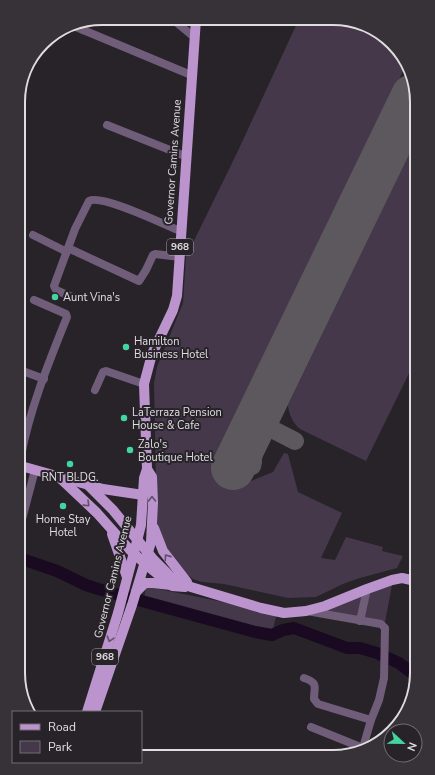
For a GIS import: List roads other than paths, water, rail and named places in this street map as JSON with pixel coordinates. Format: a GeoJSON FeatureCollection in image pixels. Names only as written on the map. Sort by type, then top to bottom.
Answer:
{"type":"FeatureCollection","features":[{"type":"Feature","properties":{"kind":"main road","name":"Governor Camins Avenue"},"geometry":{"type":"LineString","coordinates":[[87,711],[125,589],[141,525],[144,478],[147,470],[144,384],[152,354],[173,310],[177,296],[180,231],[195,25]]}},
{"type":"Feature","properties":{"kind":"main road"},"geometry":{"type":"LineString","coordinates":[[25,467],[88,486],[143,495]]}},
{"type":"Feature","properties":{"kind":"main road","name":"Governor Camins Avenue"},"geometry":{"type":"LineString","coordinates":[[95,711],[132,605],[151,542],[152,477],[147,470]]}},
{"type":"Feature","properties":{"kind":"main road"},"geometry":{"type":"LineString","coordinates":[[59,477],[134,554],[172,586]]}},
{"type":"Feature","properties":{"kind":"main road"},"geometry":{"type":"LineString","coordinates":[[88,486],[113,510],[148,553],[171,577],[191,587],[262,608],[284,613],[306,611],[325,606],[392,580],[402,578],[410,580]]}},
{"type":"Feature","properties":{"kind":"main road"},"geometry":{"type":"LineString","coordinates":[[152,522],[163,551],[174,568],[191,587]]}},
{"type":"Feature","properties":{"kind":"main road"},"geometry":{"type":"LineString","coordinates":[[107,525],[119,552],[128,578]]}},
{"type":"Feature","properties":{"kind":"main road"},"geometry":{"type":"LineString","coordinates":[[136,592],[145,583],[191,587]]}},
{"type":"Feature","properties":{"kind":"street"},"geometry":{"type":"LineString","coordinates":[[179,25],[194,37]]}},
{"type":"Feature","properties":{"kind":"street"},"geometry":{"type":"LineString","coordinates":[[81,28],[191,75]]}},
{"type":"Feature","properties":{"kind":"street"},"geometry":{"type":"LineString","coordinates":[[107,125],[186,156]]}},
{"type":"Feature","properties":{"kind":"street"},"geometry":{"type":"LineString","coordinates":[[74,298],[56,290],[54,286],[68,250],[74,229],[82,212],[92,199],[136,211],[180,231]]}},
{"type":"Feature","properties":{"kind":"street"},"geometry":{"type":"LineString","coordinates":[[33,235],[138,280],[140,280],[153,255],[180,257]]}},
{"type":"Feature","properties":{"kind":"street"},"geometry":{"type":"LineString","coordinates":[[25,436],[44,378],[67,316],[66,314],[34,300]]}},
{"type":"Feature","properties":{"kind":"street"},"geometry":{"type":"LineString","coordinates":[[95,390],[103,372],[106,371],[144,384]]}},
{"type":"Feature","properties":{"kind":"street"},"geometry":{"type":"LineString","coordinates":[[25,372],[44,378]]}},
{"type":"Feature","properties":{"kind":"street"},"geometry":{"type":"LineString","coordinates":[[25,508],[35,470]]}},
{"type":"Feature","properties":{"kind":"street"},"geometry":{"type":"LineString","coordinates":[[360,621],[367,589]]}},
{"type":"Feature","properties":{"kind":"street"},"geometry":{"type":"LineString","coordinates":[[306,611],[381,624],[384,628],[384,678],[379,700],[364,743]]}},
{"type":"Feature","properties":{"kind":"street"},"geometry":{"type":"LineString","coordinates":[[304,678],[313,683],[315,689],[314,699],[318,704],[371,720]]}},
{"type":"Feature","properties":{"kind":"street"},"geometry":{"type":"LineString","coordinates":[[311,726],[355,747]]}},
{"type":"Feature","properties":{"kind":"waterway"},"geometry":{"type":"LineString","coordinates":[[25,560],[57,571],[98,589],[255,632],[272,635],[283,630],[294,628],[347,648],[360,648],[377,653],[399,663],[410,672]]}},
{"type":"Feature","properties":{"kind":"place","name":"Aunt Vina's"},"geometry":{"type":"Point","coordinates":[55,297]}},
{"type":"Feature","properties":{"kind":"place","name":"Hamilton Business Hotel"},"geometry":{"type":"Point","coordinates":[126,347]}},
{"type":"Feature","properties":{"kind":"place","name":"LaTerraza Pension House & Cafe"},"geometry":{"type":"Point","coordinates":[124,418]}},
{"type":"Feature","properties":{"kind":"place","name":"Zalo's Boutique Hotel"},"geometry":{"type":"Point","coordinates":[130,450]}},
{"type":"Feature","properties":{"kind":"place","name":"RNT BLDG."},"geometry":{"type":"Point","coordinates":[70,464]}},
{"type":"Feature","properties":{"kind":"place","name":"Home Stay Hotel"},"geometry":{"type":"Point","coordinates":[63,506]}}]}
